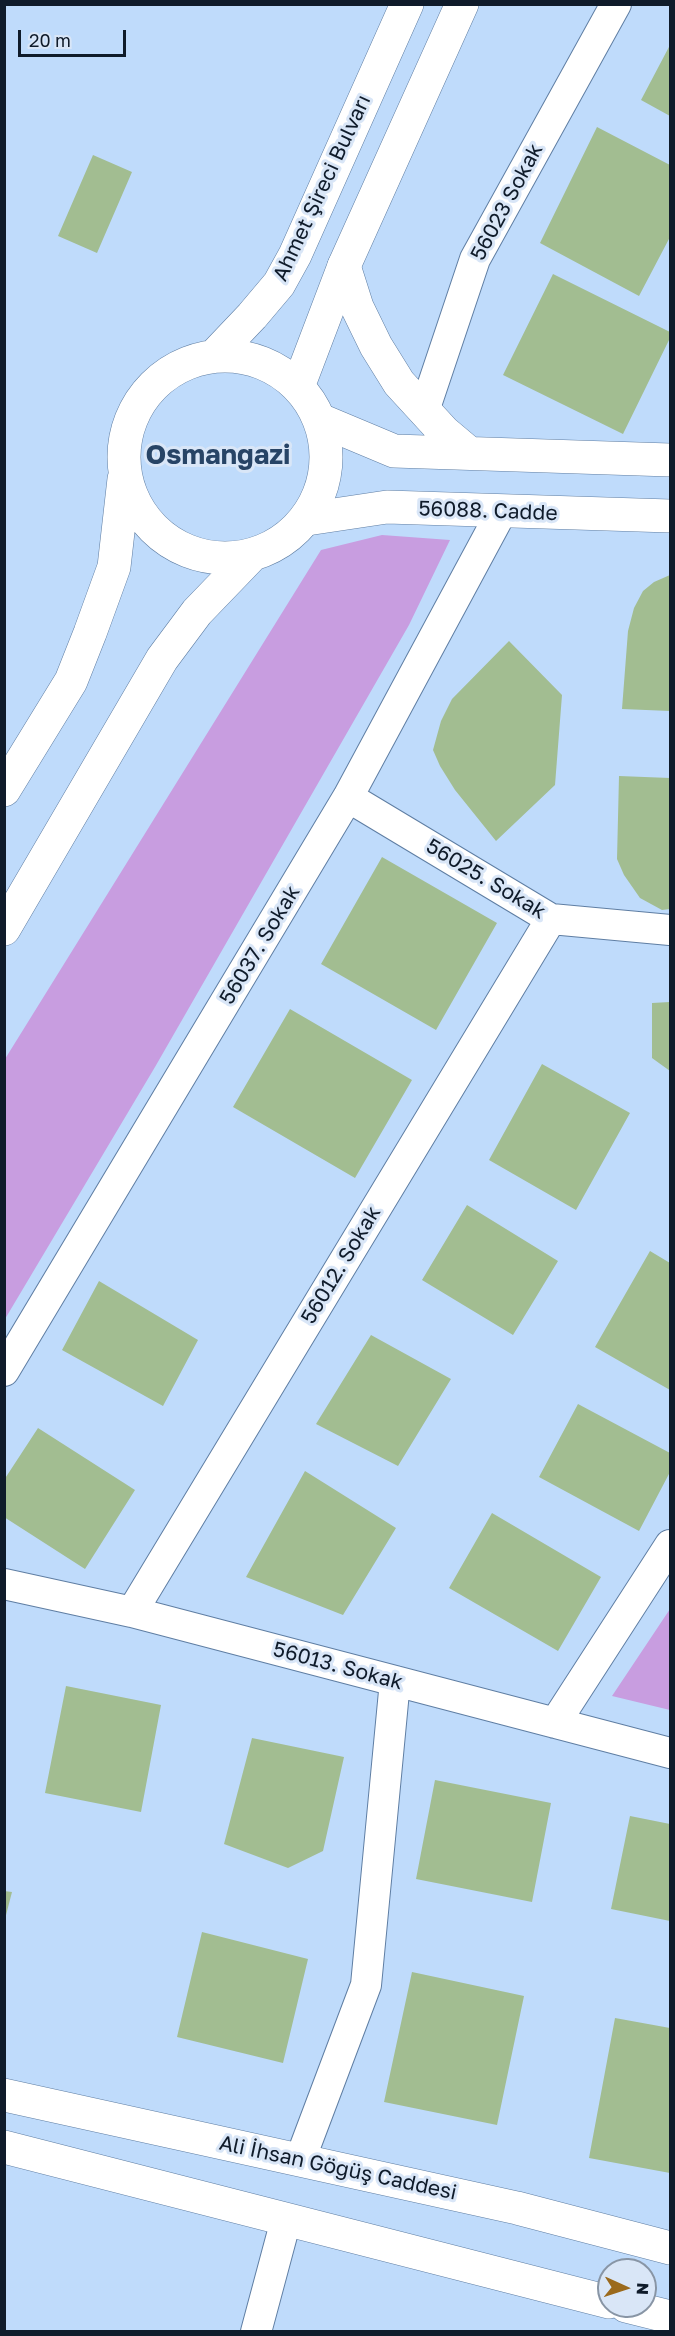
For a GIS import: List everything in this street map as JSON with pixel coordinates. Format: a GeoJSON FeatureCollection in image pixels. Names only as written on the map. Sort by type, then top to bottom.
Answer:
{"type":"FeatureCollection","features":[{"type":"Feature","properties":{"kind":"main road","name":"Ahmet Şireci Bulvarı"},"geometry":{"type":"LineString","coordinates":[[214,356],[279,284],[295,255],[407,4]]}},
{"type":"Feature","properties":{"kind":"main road"},"geometry":{"type":"LineString","coordinates":[[298,387],[344,266],[462,4]]}},
{"type":"Feature","properties":{"kind":"main road"},"geometry":{"type":"LineString","coordinates":[[344,266],[357,307],[376,346],[399,383],[444,432],[469,453]]}},
{"type":"Feature","properties":{"kind":"main road"},"geometry":{"type":"LineString","coordinates":[[4,790],[71,681],[90,633],[114,567],[125,474],[124,440],[135,409],[155,383],[182,364],[214,356],[247,358],[278,369],[298,387],[320,420],[327,454],[323,488],[307,519],[282,543],[250,557],[216,560],[183,551],[155,531],[135,505],[125,474]]}},
{"type":"Feature","properties":{"kind":"main road"},"geometry":{"type":"LineString","coordinates":[[320,420],[394,451],[670,460]]}},
{"type":"Feature","properties":{"kind":"main road","name":"56088. Cadde"},"geometry":{"type":"LineString","coordinates":[[307,519],[387,507],[670,516]]}},
{"type":"Feature","properties":{"kind":"main road"},"geometry":{"type":"LineString","coordinates":[[4,928],[107,757],[162,659],[197,612],[250,557]]}},
{"type":"Feature","properties":{"kind":"main road","name":"Ali İhsan Göğüş Caddesi"},"geometry":{"type":"LineString","coordinates":[[4,2095],[518,2208],[670,2248]]}},
{"type":"Feature","properties":{"kind":"main road"},"geometry":{"type":"LineString","coordinates":[[4,2147],[597,2299]]}},
{"type":"Feature","properties":{"kind":"street","name":"56023 Sokak"},"geometry":{"type":"LineString","coordinates":[[424,411],[475,259],[616,4]]}},
{"type":"Feature","properties":{"kind":"street","name":"56037. Sokak"},"geometry":{"type":"LineString","coordinates":[[4,1371],[348,797],[502,511]]}},
{"type":"Feature","properties":{"kind":"street","name":"56025. Sokak"},"geometry":{"type":"LineString","coordinates":[[348,797],[551,919],[670,930]]}},
{"type":"Feature","properties":{"kind":"street","name":"56012. Sokak"},"geometry":{"type":"LineString","coordinates":[[132,1611],[551,919]]}},
{"type":"Feature","properties":{"kind":"street"},"geometry":{"type":"LineString","coordinates":[[555,1722],[670,1545]]}},
{"type":"Feature","properties":{"kind":"street","name":"56013. Sokak"},"geometry":{"type":"LineString","coordinates":[[4,1584],[132,1611],[670,1753]]}},
{"type":"Feature","properties":{"kind":"street"},"geometry":{"type":"LineString","coordinates":[[300,2160],[366,1985],[395,1681]]}},
{"type":"Feature","properties":{"kind":"street"},"geometry":{"type":"LineString","coordinates":[[256,2331],[285,2220]]}},
{"type":"Feature","properties":{"kind":"shaded area"},"geometry":{"type":"Polygon","coordinates":[[[382,535],[450,540],[409,625],[155,1067],[5,1319],[5,1059],[321,550],[382,535]]]}},
{"type":"Feature","properties":{"kind":"shaded area"},"geometry":{"type":"Polygon","coordinates":[[[670,1609],[670,1710],[612,1696],[670,1609]]]}},
{"type":"Feature","properties":{"kind":"building"},"geometry":{"type":"Polygon","coordinates":[[[670,45],[670,116],[641,100],[670,45]]]}},
{"type":"Feature","properties":{"kind":"building"},"geometry":{"type":"Polygon","coordinates":[[[597,127],[670,165],[670,237],[639,296],[540,243],[597,127]]]}},
{"type":"Feature","properties":{"kind":"building"},"geometry":{"type":"Polygon","coordinates":[[[93,155],[132,172],[97,253],[58,236],[93,155]]]}},
{"type":"Feature","properties":{"kind":"building"},"geometry":{"type":"Polygon","coordinates":[[[553,274],[670,332],[670,338],[623,434],[503,375],[553,274]]]}},
{"type":"Feature","properties":{"kind":"building"},"geometry":{"type":"Polygon","coordinates":[[[670,575],[670,711],[622,709],[628,631],[634,608],[643,591],[654,582],[670,575]]]}},
{"type":"Feature","properties":{"kind":"building"},"geometry":{"type":"Polygon","coordinates":[[[509,641],[562,695],[555,785],[496,841],[455,790],[433,750],[441,721],[452,699],[509,641]]]}},
{"type":"Feature","properties":{"kind":"building"},"geometry":{"type":"Polygon","coordinates":[[[619,776],[670,778],[670,909],[662,910],[640,898],[624,875],[617,859],[619,776]]]}},
{"type":"Feature","properties":{"kind":"building"},"geometry":{"type":"Polygon","coordinates":[[[382,857],[497,923],[436,1030],[321,964],[382,857]]]}},
{"type":"Feature","properties":{"kind":"building"},"geometry":{"type":"Polygon","coordinates":[[[670,1002],[670,1071],[652,1058],[652,1003],[670,1002]]]}},
{"type":"Feature","properties":{"kind":"building"},"geometry":{"type":"Polygon","coordinates":[[[290,1009],[412,1080],[355,1178],[233,1107],[290,1009]]]}},
{"type":"Feature","properties":{"kind":"building"},"geometry":{"type":"Polygon","coordinates":[[[542,1064],[630,1113],[576,1210],[489,1160],[542,1064]]]}},
{"type":"Feature","properties":{"kind":"building"},"geometry":{"type":"Polygon","coordinates":[[[467,1205],[558,1261],[513,1335],[422,1280],[467,1205]]]}},
{"type":"Feature","properties":{"kind":"building"},"geometry":{"type":"Polygon","coordinates":[[[650,1251],[670,1263],[670,1390],[595,1347],[650,1251]]]}},
{"type":"Feature","properties":{"kind":"building"},"geometry":{"type":"Polygon","coordinates":[[[99,1281],[198,1340],[163,1406],[62,1350],[99,1281]]]}},
{"type":"Feature","properties":{"kind":"building"},"geometry":{"type":"Polygon","coordinates":[[[371,1335],[451,1379],[398,1466],[316,1424],[371,1335]]]}},
{"type":"Feature","properties":{"kind":"building"},"geometry":{"type":"Polygon","coordinates":[[[578,1404],[670,1453],[670,1472],[639,1531],[539,1477],[578,1404]]]}},
{"type":"Feature","properties":{"kind":"building"},"geometry":{"type":"Polygon","coordinates":[[[38,1428],[135,1490],[85,1569],[4,1517],[4,1480],[38,1428]]]}},
{"type":"Feature","properties":{"kind":"building"},"geometry":{"type":"Polygon","coordinates":[[[305,1471],[396,1528],[343,1615],[246,1577],[305,1471]]]}},
{"type":"Feature","properties":{"kind":"building"},"geometry":{"type":"Polygon","coordinates":[[[492,1513],[601,1577],[558,1651],[449,1588],[492,1513]]]}},
{"type":"Feature","properties":{"kind":"building"},"geometry":{"type":"Polygon","coordinates":[[[66,1686],[161,1705],[141,1812],[45,1793],[66,1686]]]}},
{"type":"Feature","properties":{"kind":"building"},"geometry":{"type":"Polygon","coordinates":[[[252,1738],[344,1757],[323,1851],[288,1868],[224,1844],[252,1738]]]}},
{"type":"Feature","properties":{"kind":"building"},"geometry":{"type":"Polygon","coordinates":[[[435,1780],[551,1803],[532,1902],[416,1879],[435,1780]]]}},
{"type":"Feature","properties":{"kind":"building"},"geometry":{"type":"Polygon","coordinates":[[[630,1816],[670,1824],[670,1921],[611,1909],[630,1816]]]}},
{"type":"Feature","properties":{"kind":"building"},"geometry":{"type":"Polygon","coordinates":[[[4,1891],[12,1892],[5,1919],[4,1919],[4,1891]]]}},
{"type":"Feature","properties":{"kind":"building"},"geometry":{"type":"Polygon","coordinates":[[[202,1932],[308,1959],[283,2063],[177,2037],[202,1932]]]}},
{"type":"Feature","properties":{"kind":"building"},"geometry":{"type":"Polygon","coordinates":[[[412,1972],[524,1996],[497,2125],[384,2102],[412,1972]]]}},
{"type":"Feature","properties":{"kind":"building"},"geometry":{"type":"Polygon","coordinates":[[[615,2018],[670,2028],[670,2173],[589,2158],[615,2018]]]}},
{"type":"Feature","properties":{"kind":"district","name":"Osmangazi"},"geometry":{"type":"Point","coordinates":[218,455]}}]}
